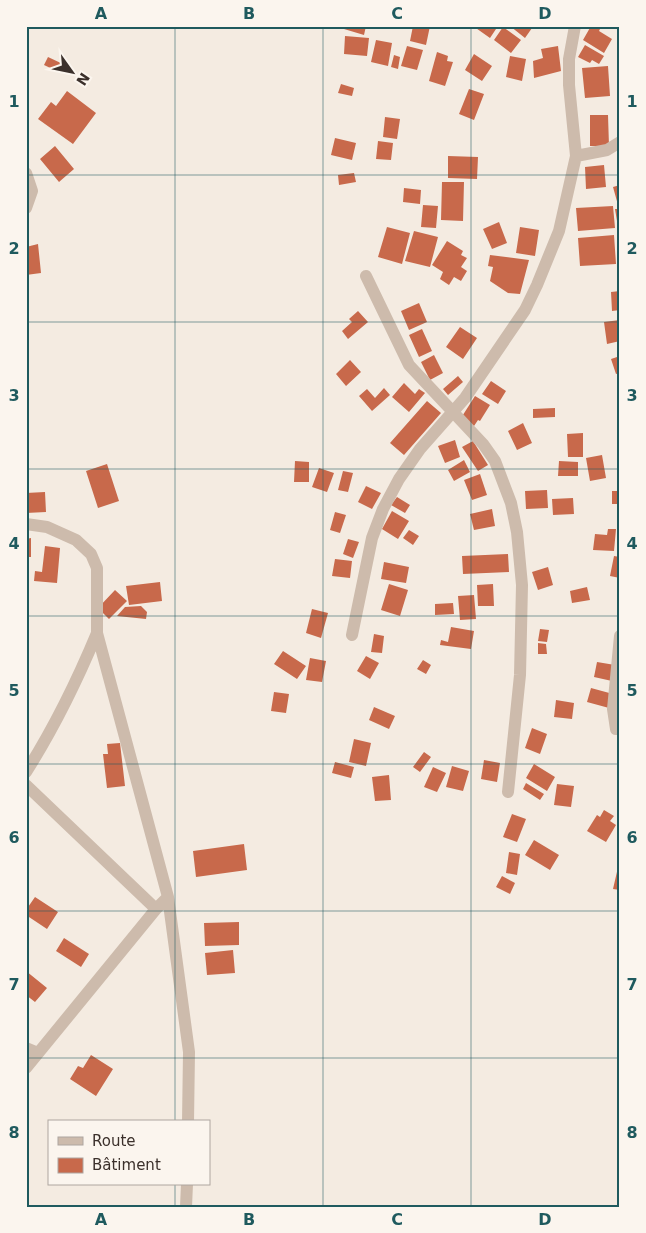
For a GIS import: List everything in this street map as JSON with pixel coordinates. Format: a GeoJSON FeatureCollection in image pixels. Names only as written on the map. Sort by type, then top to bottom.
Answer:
{"type":"FeatureCollection","features":[{"type":"Feature","properties":{"kind":"street"},"geometry":{"type":"LineString","coordinates":[[352,635],[372,538],[383,509],[399,479],[420,449],[453,412],[480,377],[524,310],[537,285],[561,224],[576,156],[570,85],[570,58],[575,26]]}},
{"type":"Feature","properties":{"kind":"street"},"geometry":{"type":"LineString","coordinates":[[576,156],[607,150],[620,142]]}},
{"type":"Feature","properties":{"kind":"street"},"geometry":{"type":"LineString","coordinates":[[26,173],[32,191],[26,208]]}},
{"type":"Feature","properties":{"kind":"street"},"geometry":{"type":"LineString","coordinates":[[366,276],[409,365],[483,444],[495,461],[511,503],[517,532],[522,585],[520,675],[508,792]]}},
{"type":"Feature","properties":{"kind":"street"},"geometry":{"type":"LineString","coordinates":[[26,524],[47,527],[76,540],[91,554],[97,568],[97,633],[168,896],[189,1052],[188,1120]]}},
{"type":"Feature","properties":{"kind":"street"},"geometry":{"type":"LineString","coordinates":[[26,772],[62,709],[97,633]]}},
{"type":"Feature","properties":{"kind":"street"},"geometry":{"type":"LineString","coordinates":[[620,636],[613,708],[616,729],[620,728]]}},
{"type":"Feature","properties":{"kind":"street"},"geometry":{"type":"LineString","coordinates":[[26,785],[156,908]]}},
{"type":"Feature","properties":{"kind":"street"},"geometry":{"type":"LineString","coordinates":[[26,1068],[32,1051],[168,896]]}},
{"type":"Feature","properties":{"kind":"street"},"geometry":{"type":"LineString","coordinates":[[186,1186],[186,1207]]}},
{"type":"Feature","properties":{"kind":"building"},"geometry":{"type":"Polygon","coordinates":[[[344,26],[366,26],[364,35],[344,29],[344,26]]]}},
{"type":"Feature","properties":{"kind":"building"},"geometry":{"type":"Polygon","coordinates":[[[413,26],[430,26],[426,45],[410,41],[413,26]]]}},
{"type":"Feature","properties":{"kind":"building"},"geometry":{"type":"Polygon","coordinates":[[[473,26],[498,26],[490,38],[473,26]]]}},
{"type":"Feature","properties":{"kind":"building"},"geometry":{"type":"Polygon","coordinates":[[[510,26],[529,26],[532,28],[525,38],[510,26]]]}},
{"type":"Feature","properties":{"kind":"building"},"geometry":{"type":"Polygon","coordinates":[[[591,26],[600,29],[599,31],[612,39],[604,53],[583,40],[591,26]]]}},
{"type":"Feature","properties":{"kind":"building"},"geometry":{"type":"Polygon","coordinates":[[[503,27],[521,40],[511,53],[494,40],[503,27]]]}},
{"type":"Feature","properties":{"kind":"building"},"geometry":{"type":"Polygon","coordinates":[[[345,36],[369,38],[367,56],[344,54],[345,36]]]}},
{"type":"Feature","properties":{"kind":"building"},"geometry":{"type":"Polygon","coordinates":[[[376,40],[392,43],[388,66],[371,62],[376,40]]]}},
{"type":"Feature","properties":{"kind":"building"},"geometry":{"type":"Polygon","coordinates":[[[585,45],[604,56],[599,64],[592,60],[590,63],[578,57],[585,45]]]}},
{"type":"Feature","properties":{"kind":"building"},"geometry":{"type":"Polygon","coordinates":[[[407,46],[423,50],[417,70],[401,66],[407,46]]]}},
{"type":"Feature","properties":{"kind":"building"},"geometry":{"type":"Polygon","coordinates":[[[558,46],[561,71],[534,78],[533,61],[543,58],[541,49],[558,46]]]}},
{"type":"Feature","properties":{"kind":"building"},"geometry":{"type":"Polygon","coordinates":[[[437,52],[448,56],[447,61],[453,62],[445,86],[429,81],[437,52]]]}},
{"type":"Feature","properties":{"kind":"building"},"geometry":{"type":"Polygon","coordinates":[[[474,54],[492,66],[482,81],[465,70],[474,54]]]}},
{"type":"Feature","properties":{"kind":"building"},"geometry":{"type":"Polygon","coordinates":[[[394,55],[400,57],[398,69],[391,67],[394,55]]]}},
{"type":"Feature","properties":{"kind":"building"},"geometry":{"type":"Polygon","coordinates":[[[510,56],[526,59],[522,81],[506,77],[510,56]]]}},
{"type":"Feature","properties":{"kind":"building"},"geometry":{"type":"Polygon","coordinates":[[[48,57],[65,65],[61,73],[44,65],[48,57]]]}},
{"type":"Feature","properties":{"kind":"building"},"geometry":{"type":"Polygon","coordinates":[[[608,66],[610,96],[585,98],[582,68],[608,66]]]}},
{"type":"Feature","properties":{"kind":"building"},"geometry":{"type":"Polygon","coordinates":[[[341,84],[354,88],[352,96],[338,93],[341,84]]]}},
{"type":"Feature","properties":{"kind":"building"},"geometry":{"type":"Polygon","coordinates":[[[469,89],[484,94],[474,120],[459,114],[469,89]]]}},
{"type":"Feature","properties":{"kind":"building"},"geometry":{"type":"Polygon","coordinates":[[[67,91],[96,113],[73,144],[38,119],[51,102],[56,106],[67,91]]]}},
{"type":"Feature","properties":{"kind":"building"},"geometry":{"type":"Polygon","coordinates":[[[590,115],[608,115],[609,146],[590,146],[590,115]]]}},
{"type":"Feature","properties":{"kind":"building"},"geometry":{"type":"Polygon","coordinates":[[[385,117],[400,119],[397,139],[383,137],[385,117]]]}},
{"type":"Feature","properties":{"kind":"building"},"geometry":{"type":"Polygon","coordinates":[[[335,138],[356,143],[352,160],[331,155],[335,138]]]}},
{"type":"Feature","properties":{"kind":"building"},"geometry":{"type":"Polygon","coordinates":[[[378,141],[393,143],[391,160],[376,159],[378,141]]]}},
{"type":"Feature","properties":{"kind":"building"},"geometry":{"type":"Polygon","coordinates":[[[55,146],[74,169],[59,182],[40,159],[55,146]]]}},
{"type":"Feature","properties":{"kind":"building"},"geometry":{"type":"Polygon","coordinates":[[[448,156],[478,157],[477,179],[448,178],[448,156]]]}},
{"type":"Feature","properties":{"kind":"building"},"geometry":{"type":"Polygon","coordinates":[[[604,165],[606,187],[586,189],[585,167],[604,165]]]}},
{"type":"Feature","properties":{"kind":"building"},"geometry":{"type":"Polygon","coordinates":[[[354,173],[356,182],[339,185],[338,175],[354,173]]]}},
{"type":"Feature","properties":{"kind":"building"},"geometry":{"type":"Polygon","coordinates":[[[442,182],[464,182],[463,221],[441,220],[442,182]]]}},
{"type":"Feature","properties":{"kind":"building"},"geometry":{"type":"Polygon","coordinates":[[[620,185],[620,205],[618,205],[613,187],[620,185]]]}},
{"type":"Feature","properties":{"kind":"building"},"geometry":{"type":"Polygon","coordinates":[[[404,188],[421,190],[420,204],[403,202],[404,188]]]}},
{"type":"Feature","properties":{"kind":"building"},"geometry":{"type":"Polygon","coordinates":[[[423,205],[438,206],[436,228],[421,227],[423,205]]]}},
{"type":"Feature","properties":{"kind":"building"},"geometry":{"type":"Polygon","coordinates":[[[613,206],[615,228],[578,231],[576,208],[613,206]]]}},
{"type":"Feature","properties":{"kind":"building"},"geometry":{"type":"Polygon","coordinates":[[[615,209],[620,209],[619,233],[615,209]]]}},
{"type":"Feature","properties":{"kind":"building"},"geometry":{"type":"Polygon","coordinates":[[[499,222],[507,243],[492,249],[483,229],[499,222]]]}},
{"type":"Feature","properties":{"kind":"building"},"geometry":{"type":"Polygon","coordinates":[[[387,227],[410,233],[402,264],[378,257],[387,227]]]}},
{"type":"Feature","properties":{"kind":"building"},"geometry":{"type":"Polygon","coordinates":[[[520,227],[539,230],[535,256],[516,253],[520,227]]]}},
{"type":"Feature","properties":{"kind":"building"},"geometry":{"type":"Polygon","coordinates":[[[414,231],[438,237],[430,267],[405,261],[414,231]]]}},
{"type":"Feature","properties":{"kind":"building"},"geometry":{"type":"Polygon","coordinates":[[[614,235],[616,264],[580,266],[578,238],[614,235]]]}},
{"type":"Feature","properties":{"kind":"building"},"geometry":{"type":"Polygon","coordinates":[[[447,241],[463,251],[461,255],[467,258],[461,267],[467,271],[461,281],[454,277],[449,285],[440,279],[443,272],[432,265],[447,241]]]}},
{"type":"Feature","properties":{"kind":"building"},"geometry":{"type":"Polygon","coordinates":[[[38,244],[41,273],[26,275],[26,247],[38,244]]]}},
{"type":"Feature","properties":{"kind":"building"},"geometry":{"type":"Polygon","coordinates":[[[490,255],[529,260],[520,294],[508,293],[490,281],[493,267],[488,266],[490,255]]]}},
{"type":"Feature","properties":{"kind":"building"},"geometry":{"type":"Polygon","coordinates":[[[620,291],[620,310],[612,311],[611,292],[620,291]]]}},
{"type":"Feature","properties":{"kind":"building"},"geometry":{"type":"Polygon","coordinates":[[[419,303],[427,322],[409,330],[401,311],[419,303]]]}},
{"type":"Feature","properties":{"kind":"building"},"geometry":{"type":"Polygon","coordinates":[[[358,311],[368,322],[348,339],[342,331],[352,322],[349,319],[358,311]]]}},
{"type":"Feature","properties":{"kind":"building"},"geometry":{"type":"Polygon","coordinates":[[[620,320],[620,341],[607,344],[604,322],[620,320]]]}},
{"type":"Feature","properties":{"kind":"building"},"geometry":{"type":"Polygon","coordinates":[[[460,327],[477,338],[463,359],[446,347],[460,327]]]}},
{"type":"Feature","properties":{"kind":"building"},"geometry":{"type":"Polygon","coordinates":[[[422,329],[432,351],[419,357],[409,335],[422,329]]]}},
{"type":"Feature","properties":{"kind":"building"},"geometry":{"type":"Polygon","coordinates":[[[434,355],[443,373],[430,380],[421,362],[434,355]]]}},
{"type":"Feature","properties":{"kind":"building"},"geometry":{"type":"Polygon","coordinates":[[[620,356],[620,373],[616,374],[611,359],[620,356]]]}},
{"type":"Feature","properties":{"kind":"building"},"geometry":{"type":"Polygon","coordinates":[[[350,360],[361,372],[346,386],[336,374],[350,360]]]}},
{"type":"Feature","properties":{"kind":"building"},"geometry":{"type":"Polygon","coordinates":[[[458,376],[463,382],[448,395],[443,389],[458,376]]]}},
{"type":"Feature","properties":{"kind":"building"},"geometry":{"type":"Polygon","coordinates":[[[491,381],[506,391],[498,404],[482,394],[491,381]]]}},
{"type":"Feature","properties":{"kind":"building"},"geometry":{"type":"Polygon","coordinates":[[[404,383],[415,394],[419,389],[425,393],[409,412],[392,397],[404,383]]]}},
{"type":"Feature","properties":{"kind":"building"},"geometry":{"type":"Polygon","coordinates":[[[384,388],[390,395],[372,411],[359,396],[367,389],[375,398],[384,388]]]}},
{"type":"Feature","properties":{"kind":"building"},"geometry":{"type":"Polygon","coordinates":[[[475,396],[490,405],[480,421],[478,420],[474,426],[461,418],[475,396]]]}},
{"type":"Feature","properties":{"kind":"building"},"geometry":{"type":"Polygon","coordinates":[[[427,401],[441,413],[404,455],[390,443],[427,401]]]}},
{"type":"Feature","properties":{"kind":"building"},"geometry":{"type":"Polygon","coordinates":[[[555,408],[555,417],[533,418],[533,409],[555,408]]]}},
{"type":"Feature","properties":{"kind":"building"},"geometry":{"type":"Polygon","coordinates":[[[523,423],[532,443],[517,450],[508,431],[523,423]]]}},
{"type":"Feature","properties":{"kind":"building"},"geometry":{"type":"Polygon","coordinates":[[[583,433],[583,457],[568,457],[567,434],[583,433]]]}},
{"type":"Feature","properties":{"kind":"building"},"geometry":{"type":"Polygon","coordinates":[[[455,440],[460,457],[445,463],[438,446],[455,440]]]}},
{"type":"Feature","properties":{"kind":"building"},"geometry":{"type":"Polygon","coordinates":[[[473,441],[488,465],[478,471],[462,447],[473,441]]]}},
{"type":"Feature","properties":{"kind":"building"},"geometry":{"type":"Polygon","coordinates":[[[602,455],[606,478],[590,481],[586,458],[602,455]]]}},
{"type":"Feature","properties":{"kind":"building"},"geometry":{"type":"Polygon","coordinates":[[[464,460],[470,472],[454,481],[448,470],[464,460]]]}},
{"type":"Feature","properties":{"kind":"building"},"geometry":{"type":"Polygon","coordinates":[[[295,461],[309,462],[309,482],[294,482],[295,461]]]}},
{"type":"Feature","properties":{"kind":"building"},"geometry":{"type":"Polygon","coordinates":[[[559,461],[578,462],[578,476],[558,476],[559,461]]]}},
{"type":"Feature","properties":{"kind":"building"},"geometry":{"type":"Polygon","coordinates":[[[107,464],[119,501],[98,508],[86,471],[107,464]]]}},
{"type":"Feature","properties":{"kind":"building"},"geometry":{"type":"Polygon","coordinates":[[[319,468],[334,473],[327,492],[312,487],[319,468]]]}},
{"type":"Feature","properties":{"kind":"building"},"geometry":{"type":"Polygon","coordinates":[[[343,471],[353,473],[348,492],[338,490],[343,471]]]}},
{"type":"Feature","properties":{"kind":"building"},"geometry":{"type":"Polygon","coordinates":[[[480,474],[487,495],[472,500],[464,480],[480,474]]]}},
{"type":"Feature","properties":{"kind":"building"},"geometry":{"type":"Polygon","coordinates":[[[366,486],[381,493],[372,509],[358,502],[366,486]]]}},
{"type":"Feature","properties":{"kind":"building"},"geometry":{"type":"Polygon","coordinates":[[[547,490],[548,508],[526,509],[525,491],[547,490]]]}},
{"type":"Feature","properties":{"kind":"building"},"geometry":{"type":"Polygon","coordinates":[[[612,491],[620,491],[620,504],[612,504],[612,491]]]}},
{"type":"Feature","properties":{"kind":"building"},"geometry":{"type":"Polygon","coordinates":[[[45,492],[46,512],[26,513],[26,493],[45,492]]]}},
{"type":"Feature","properties":{"kind":"building"},"geometry":{"type":"Polygon","coordinates":[[[397,497],[410,505],[405,513],[391,505],[397,497]]]}},
{"type":"Feature","properties":{"kind":"building"},"geometry":{"type":"Polygon","coordinates":[[[573,498],[574,514],[553,515],[552,499],[573,498]]]}},
{"type":"Feature","properties":{"kind":"building"},"geometry":{"type":"Polygon","coordinates":[[[492,509],[495,526],[474,530],[470,514],[492,509]]]}},
{"type":"Feature","properties":{"kind":"building"},"geometry":{"type":"Polygon","coordinates":[[[392,511],[409,521],[398,539],[382,529],[392,511]]]}},
{"type":"Feature","properties":{"kind":"building"},"geometry":{"type":"Polygon","coordinates":[[[335,512],[346,515],[340,533],[330,530],[335,512]]]}},
{"type":"Feature","properties":{"kind":"building"},"geometry":{"type":"Polygon","coordinates":[[[608,529],[616,529],[614,551],[593,550],[595,534],[607,535],[608,529]]]}},
{"type":"Feature","properties":{"kind":"building"},"geometry":{"type":"Polygon","coordinates":[[[409,530],[419,536],[413,545],[403,538],[409,530]]]}},
{"type":"Feature","properties":{"kind":"building"},"geometry":{"type":"Polygon","coordinates":[[[31,538],[31,557],[26,557],[26,539],[31,538]]]}},
{"type":"Feature","properties":{"kind":"building"},"geometry":{"type":"Polygon","coordinates":[[[348,539],[359,542],[353,558],[343,554],[348,539]]]}},
{"type":"Feature","properties":{"kind":"building"},"geometry":{"type":"Polygon","coordinates":[[[45,546],[60,548],[57,583],[34,581],[35,571],[42,572],[45,546]]]}},
{"type":"Feature","properties":{"kind":"building"},"geometry":{"type":"Polygon","coordinates":[[[508,554],[509,572],[463,574],[462,556],[508,554]]]}},
{"type":"Feature","properties":{"kind":"building"},"geometry":{"type":"Polygon","coordinates":[[[614,556],[620,557],[620,578],[610,576],[614,556]]]}},
{"type":"Feature","properties":{"kind":"building"},"geometry":{"type":"Polygon","coordinates":[[[335,559],[352,561],[350,578],[332,576],[335,559]]]}},
{"type":"Feature","properties":{"kind":"building"},"geometry":{"type":"Polygon","coordinates":[[[384,562],[409,567],[406,583],[381,579],[384,562]]]}},
{"type":"Feature","properties":{"kind":"building"},"geometry":{"type":"Polygon","coordinates":[[[548,567],[553,585],[538,590],[532,572],[548,567]]]}},
{"type":"Feature","properties":{"kind":"building"},"geometry":{"type":"Polygon","coordinates":[[[160,582],[162,601],[129,605],[126,586],[160,582]]]}},
{"type":"Feature","properties":{"kind":"building"},"geometry":{"type":"Polygon","coordinates":[[[389,584],[408,590],[400,616],[381,610],[389,584]]]}},
{"type":"Feature","properties":{"kind":"building"},"geometry":{"type":"Polygon","coordinates":[[[493,584],[494,606],[478,606],[477,585],[493,584]]]}},
{"type":"Feature","properties":{"kind":"building"},"geometry":{"type":"Polygon","coordinates":[[[587,587],[590,600],[572,603],[570,591],[587,587]]]}},
{"type":"Feature","properties":{"kind":"building"},"geometry":{"type":"Polygon","coordinates":[[[115,590],[127,601],[109,619],[98,608],[115,590]]]}},
{"type":"Feature","properties":{"kind":"building"},"geometry":{"type":"Polygon","coordinates":[[[474,595],[476,619],[460,620],[458,596],[474,595]]]}},
{"type":"Feature","properties":{"kind":"building"},"geometry":{"type":"Polygon","coordinates":[[[453,603],[454,614],[435,615],[435,604],[453,603]]]}},
{"type":"Feature","properties":{"kind":"building"},"geometry":{"type":"Polygon","coordinates":[[[141,606],[147,612],[146,619],[117,616],[125,607],[141,606]]]}},
{"type":"Feature","properties":{"kind":"building"},"geometry":{"type":"Polygon","coordinates":[[[312,609],[328,613],[321,638],[306,633],[312,609]]]}},
{"type":"Feature","properties":{"kind":"building"},"geometry":{"type":"Polygon","coordinates":[[[451,627],[474,631],[471,649],[440,645],[441,640],[448,642],[451,627]]]}},
{"type":"Feature","properties":{"kind":"building"},"geometry":{"type":"Polygon","coordinates":[[[540,629],[549,630],[547,642],[538,641],[540,629]]]}},
{"type":"Feature","properties":{"kind":"building"},"geometry":{"type":"Polygon","coordinates":[[[374,634],[384,636],[382,653],[371,652],[374,634]]]}},
{"type":"Feature","properties":{"kind":"building"},"geometry":{"type":"Polygon","coordinates":[[[538,643],[546,644],[547,654],[538,654],[538,643]]]}},
{"type":"Feature","properties":{"kind":"building"},"geometry":{"type":"Polygon","coordinates":[[[283,651],[306,666],[297,679],[274,664],[283,651]]]}},
{"type":"Feature","properties":{"kind":"building"},"geometry":{"type":"Polygon","coordinates":[[[366,656],[379,663],[370,679],[357,671],[366,656]]]}},
{"type":"Feature","properties":{"kind":"building"},"geometry":{"type":"Polygon","coordinates":[[[310,658],[326,661],[322,682],[306,680],[310,658]]]}},
{"type":"Feature","properties":{"kind":"building"},"geometry":{"type":"Polygon","coordinates":[[[423,660],[431,665],[426,674],[417,669],[423,660]]]}},
{"type":"Feature","properties":{"kind":"building"},"geometry":{"type":"Polygon","coordinates":[[[597,662],[615,665],[612,681],[594,677],[597,662]]]}},
{"type":"Feature","properties":{"kind":"building"},"geometry":{"type":"Polygon","coordinates":[[[591,688],[613,694],[609,708],[587,702],[591,688]]]}},
{"type":"Feature","properties":{"kind":"building"},"geometry":{"type":"Polygon","coordinates":[[[274,692],[289,694],[286,713],[271,711],[274,692]]]}},
{"type":"Feature","properties":{"kind":"building"},"geometry":{"type":"Polygon","coordinates":[[[556,700],[574,703],[572,719],[554,717],[556,700]]]}},
{"type":"Feature","properties":{"kind":"building"},"geometry":{"type":"Polygon","coordinates":[[[374,707],[395,716],[389,729],[369,720],[374,707]]]}},
{"type":"Feature","properties":{"kind":"building"},"geometry":{"type":"Polygon","coordinates":[[[532,728],[547,734],[540,754],[525,748],[532,728]]]}},
{"type":"Feature","properties":{"kind":"building"},"geometry":{"type":"Polygon","coordinates":[[[354,739],[371,743],[366,766],[349,762],[354,739]]]}},
{"type":"Feature","properties":{"kind":"building"},"geometry":{"type":"Polygon","coordinates":[[[120,743],[125,786],[107,788],[103,754],[108,754],[107,744],[120,743]]]}},
{"type":"Feature","properties":{"kind":"building"},"geometry":{"type":"Polygon","coordinates":[[[424,752],[431,757],[420,772],[413,767],[424,752]]]}},
{"type":"Feature","properties":{"kind":"building"},"geometry":{"type":"Polygon","coordinates":[[[484,760],[500,763],[497,782],[481,779],[484,760]]]}},
{"type":"Feature","properties":{"kind":"building"},"geometry":{"type":"Polygon","coordinates":[[[335,762],[354,767],[351,778],[332,773],[335,762]]]}},
{"type":"Feature","properties":{"kind":"building"},"geometry":{"type":"Polygon","coordinates":[[[534,764],[555,777],[547,791],[526,778],[534,764]]]}},
{"type":"Feature","properties":{"kind":"building"},"geometry":{"type":"Polygon","coordinates":[[[452,766],[469,771],[463,791],[446,787],[452,766]]]}},
{"type":"Feature","properties":{"kind":"building"},"geometry":{"type":"Polygon","coordinates":[[[433,767],[446,773],[437,792],[424,787],[433,767]]]}},
{"type":"Feature","properties":{"kind":"building"},"geometry":{"type":"Polygon","coordinates":[[[389,775],[391,800],[375,801],[372,777],[389,775]]]}},
{"type":"Feature","properties":{"kind":"building"},"geometry":{"type":"Polygon","coordinates":[[[526,783],[544,794],[540,800],[523,789],[526,783]]]}},
{"type":"Feature","properties":{"kind":"building"},"geometry":{"type":"Polygon","coordinates":[[[557,784],[574,786],[571,807],[554,805],[557,784]]]}},
{"type":"Feature","properties":{"kind":"building"},"geometry":{"type":"Polygon","coordinates":[[[604,810],[614,816],[610,821],[616,825],[606,842],[587,831],[597,815],[600,817],[604,810]]]}},
{"type":"Feature","properties":{"kind":"building"},"geometry":{"type":"Polygon","coordinates":[[[512,814],[526,819],[517,842],[503,837],[512,814]]]}},
{"type":"Feature","properties":{"kind":"building"},"geometry":{"type":"Polygon","coordinates":[[[534,840],[559,855],[550,870],[525,855],[534,840]]]}},
{"type":"Feature","properties":{"kind":"building"},"geometry":{"type":"Polygon","coordinates":[[[244,844],[247,870],[196,877],[193,851],[244,844]]]}},
{"type":"Feature","properties":{"kind":"building"},"geometry":{"type":"Polygon","coordinates":[[[509,852],[520,854],[517,875],[506,873],[509,852]]]}},
{"type":"Feature","properties":{"kind":"building"},"geometry":{"type":"Polygon","coordinates":[[[620,863],[620,890],[613,889],[620,863]]]}},
{"type":"Feature","properties":{"kind":"building"},"geometry":{"type":"Polygon","coordinates":[[[502,876],[515,883],[510,894],[496,887],[502,876]]]}},
{"type":"Feature","properties":{"kind":"building"},"geometry":{"type":"Polygon","coordinates":[[[35,897],[58,912],[47,929],[26,915],[26,910],[35,897]]]}},
{"type":"Feature","properties":{"kind":"building"},"geometry":{"type":"Polygon","coordinates":[[[239,922],[239,945],[205,946],[204,923],[239,922]]]}},
{"type":"Feature","properties":{"kind":"building"},"geometry":{"type":"Polygon","coordinates":[[[64,938],[89,954],[81,967],[56,951],[64,938]]]}},
{"type":"Feature","properties":{"kind":"building"},"geometry":{"type":"Polygon","coordinates":[[[233,950],[235,973],[207,975],[205,953],[233,950]]]}},
{"type":"Feature","properties":{"kind":"building"},"geometry":{"type":"Polygon","coordinates":[[[26,971],[47,988],[35,1002],[26,995],[26,971]]]}},
{"type":"Feature","properties":{"kind":"building"},"geometry":{"type":"Polygon","coordinates":[[[91,1055],[113,1069],[96,1096],[70,1079],[78,1066],[83,1068],[91,1055]]]}}]}
